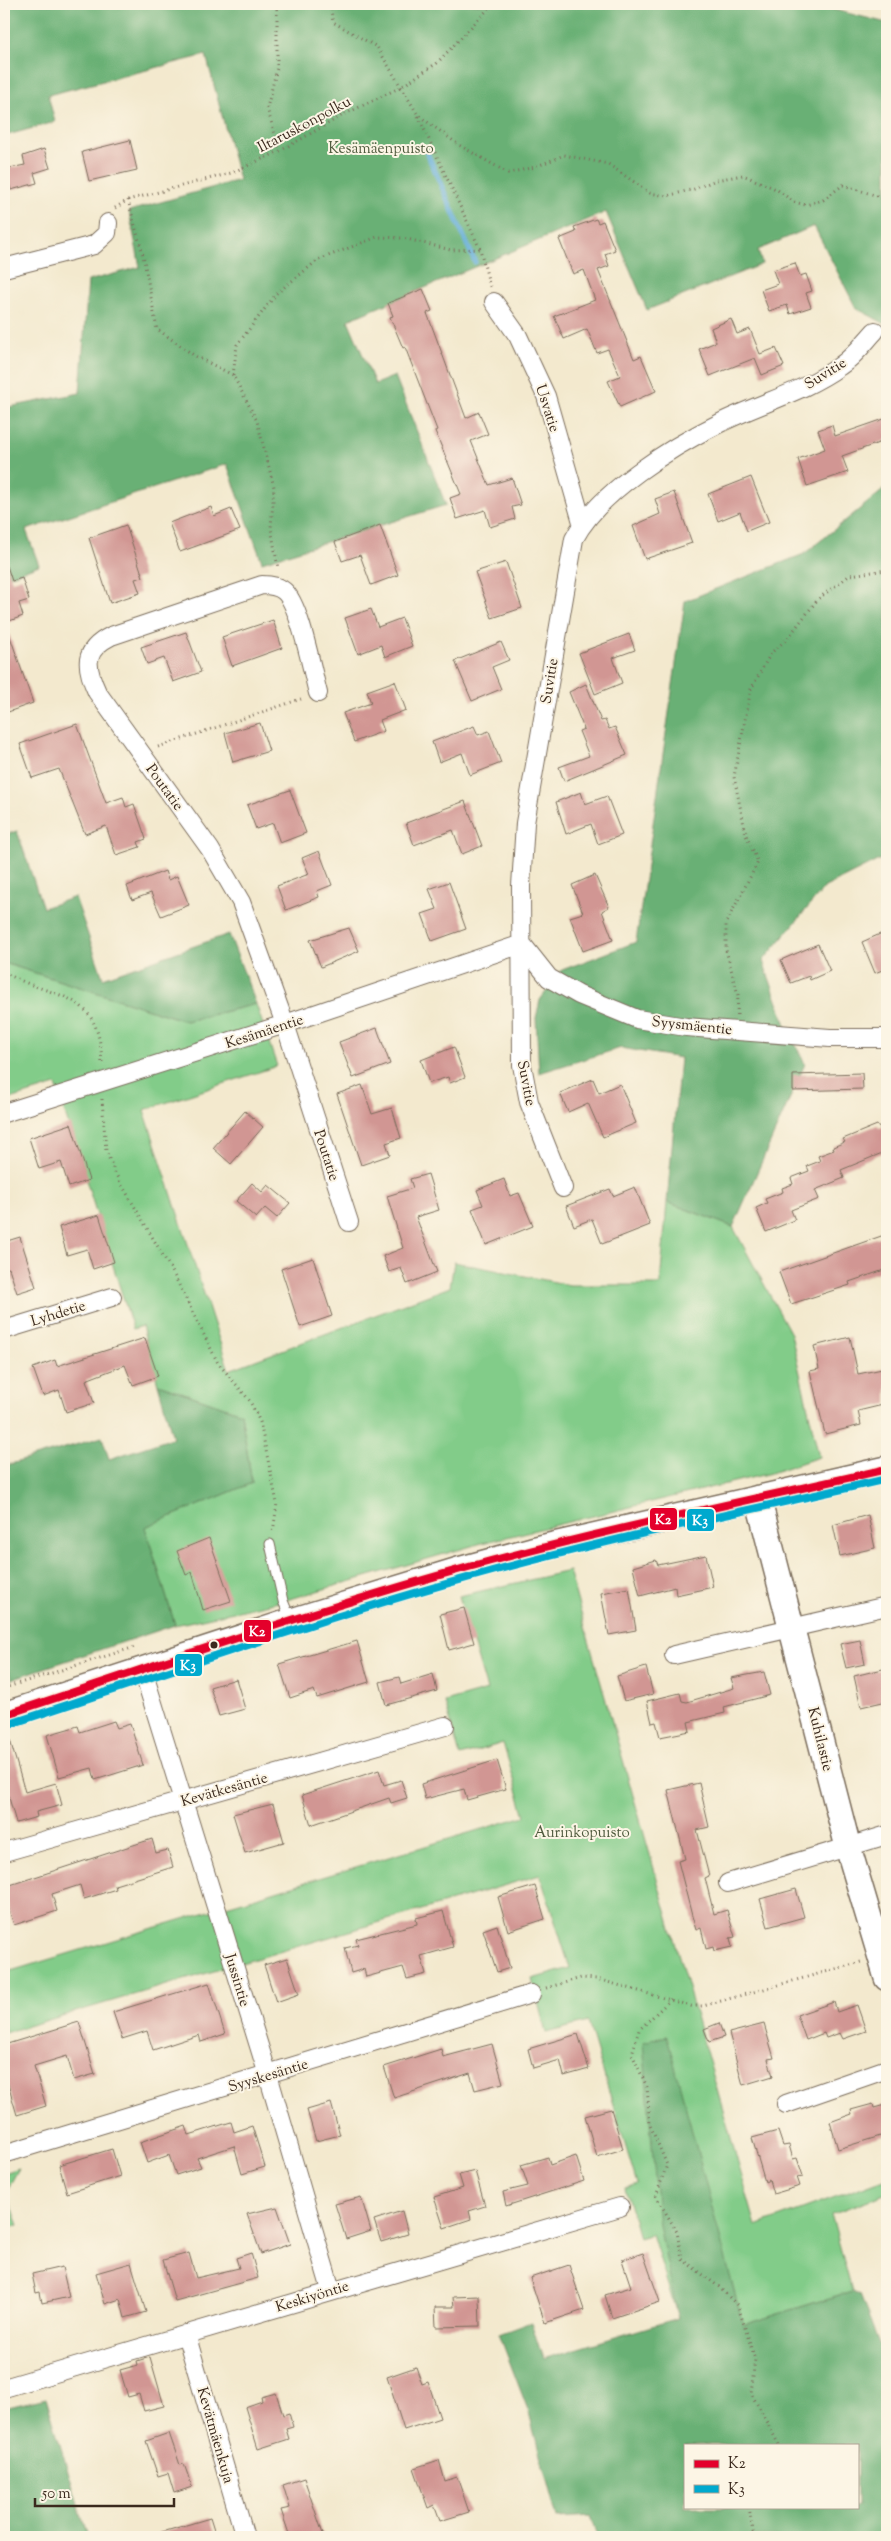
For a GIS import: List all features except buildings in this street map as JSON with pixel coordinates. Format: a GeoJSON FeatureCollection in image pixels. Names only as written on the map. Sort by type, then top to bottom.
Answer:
{"type":"FeatureCollection","features":[{"type":"Feature","properties":{"kind":"street"},"geometry":{"type":"LineString","coordinates":[[4,268],[94,246],[107,233],[108,223]]}},
{"type":"Feature","properties":{"kind":"street","name":"Usvatie"},"geometry":{"type":"LineString","coordinates":[[494,302],[518,336],[546,396],[582,522]]}},
{"type":"Feature","properties":{"kind":"street","name":"Suvitie"},"geometry":{"type":"LineString","coordinates":[[562,1188],[529,1102],[524,1082],[520,1045],[521,886],[525,823],[569,558],[574,539],[582,522],[610,495],[653,463],[720,423],[826,376],[843,364],[875,331]]}},
{"type":"Feature","properties":{"kind":"street","name":"Poutatie"},"geometry":{"type":"LineString","coordinates":[[318,693],[296,610],[284,590],[272,585],[262,585],[111,636],[92,650],[89,660],[92,682],[206,843],[232,883],[241,902],[285,1024],[349,1222]]}},
{"type":"Feature","properties":{"kind":"street","name":"Kesämäentie"},"geometry":{"type":"LineString","coordinates":[[4,1113],[285,1024],[522,944]]}},
{"type":"Feature","properties":{"kind":"street","name":"Syysmäentie"},"geometry":{"type":"LineString","coordinates":[[522,944],[549,978],[596,1003],[637,1019],[686,1027],[848,1039],[887,1038]]}},
{"type":"Feature","properties":{"kind":"street","name":"Lyhdetie"},"geometry":{"type":"LineString","coordinates":[[4,1330],[112,1297]]}},
{"type":"Feature","properties":{"kind":"street"},"geometry":{"type":"LineString","coordinates":[[4,1715],[144,1671],[292,1620],[478,1564],[887,1469]]}},
{"type":"Feature","properties":{"kind":"street","name":"Kuhilastie"},"geometry":{"type":"LineString","coordinates":[[758,1498],[848,1847],[883,1968]]}},
{"type":"Feature","properties":{"kind":"street"},"geometry":{"type":"LineString","coordinates":[[674,1655],[887,1606]]}},
{"type":"Feature","properties":{"kind":"street","name":"Jussintie"},"geometry":{"type":"LineString","coordinates":[[144,1671],[268,2075],[331,2290]]}},
{"type":"Feature","properties":{"kind":"street","name":"Kevätkesäntie"},"geometry":{"type":"LineString","coordinates":[[4,1852],[445,1726]]}},
{"type":"Feature","properties":{"kind":"street"},"geometry":{"type":"LineString","coordinates":[[728,1884],[887,1835]]}},
{"type":"Feature","properties":{"kind":"street","name":"Syyskesäntie"},"geometry":{"type":"LineString","coordinates":[[4,2154],[531,1994]]}},
{"type":"Feature","properties":{"kind":"street"},"geometry":{"type":"LineString","coordinates":[[786,2104],[887,2069]]}},
{"type":"Feature","properties":{"kind":"street","name":"Keskiyöntie"},"geometry":{"type":"LineString","coordinates":[[4,2388],[331,2290],[620,2207]]}},
{"type":"Feature","properties":{"kind":"street","name":"Kevätmäenkuja"},"geometry":{"type":"LineString","coordinates":[[186,2334],[245,2537]]}},
{"type":"Feature","properties":{"kind":"lane"},"geometry":{"type":"LineString","coordinates":[[270,1544],[284,1601],[292,1620]]}},
{"type":"Feature","properties":{"kind":"path"},"geometry":{"type":"LineString","coordinates":[[277,4],[277,68],[267,108],[280,151]]}},
{"type":"Feature","properties":{"kind":"path"},"geometry":{"type":"LineString","coordinates":[[330,4],[333,22],[377,47],[418,115],[480,249],[494,302]]}},
{"type":"Feature","properties":{"kind":"path","name":"Iltaruskonpolku"},"geometry":{"type":"LineString","coordinates":[[108,223],[111,210],[128,200],[216,178],[280,151],[343,115],[401,87],[437,63],[493,4]]}},
{"type":"Feature","properties":{"kind":"path"},"geometry":{"type":"LineString","coordinates":[[418,115],[460,145],[508,173],[535,167],[564,155],[608,164],[650,193],[667,196],[694,189],[716,180],[743,175],[776,189],[794,202],[806,205],[823,200],[843,185],[887,199]]}},
{"type":"Feature","properties":{"kind":"path"},"geometry":{"type":"LineString","coordinates":[[128,200],[143,255],[156,329],[195,356],[233,375]]}},
{"type":"Feature","properties":{"kind":"path"},"geometry":{"type":"LineString","coordinates":[[278,568],[271,528],[274,487],[257,421],[233,375],[237,345],[277,293],[318,260],[377,237],[403,238],[451,250],[480,249]]}},
{"type":"Feature","properties":{"kind":"path"},"geometry":{"type":"LineString","coordinates":[[736,1030],[738,996],[726,950],[726,923],[758,862],[746,835],[734,777],[751,690],[771,653],[787,639],[818,599],[850,575],[887,570]]}},
{"type":"Feature","properties":{"kind":"path"},"geometry":{"type":"LineString","coordinates":[[141,753],[318,693]]}},
{"type":"Feature","properties":{"kind":"path"},"geometry":{"type":"LineString","coordinates":[[4,972],[61,994],[84,1008],[90,1017],[100,1042],[103,1130],[106,1152],[115,1173],[172,1271],[218,1363],[250,1401],[260,1422],[278,1503],[270,1544]]}},
{"type":"Feature","properties":{"kind":"path"},"geometry":{"type":"LineString","coordinates":[[531,1994],[581,1978],[597,1979],[690,2006],[714,2004],[883,1968]]}},
{"type":"Feature","properties":{"kind":"path"},"geometry":{"type":"LineString","coordinates":[[671,1999],[640,2030],[632,2054],[647,2088],[650,2125],[667,2165],[656,2196],[677,2232],[682,2259],[719,2287],[738,2306],[755,2359],[751,2394],[778,2444]]}},
{"type":"Feature","properties":{"kind":"path"},"geometry":{"type":"LineString","coordinates":[[750,2508],[753,2532],[757,2537]]}},
{"type":"Feature","properties":{"kind":"green space","name":"Kesämäenpuisto"},"geometry":{"type":"Polygon","coordinates":[[[4,4],[811,4],[887,23],[887,325],[856,308],[814,226],[758,250],[762,264],[647,310],[606,212],[348,320],[375,384],[395,376],[446,505],[262,562],[227,464],[26,530],[39,565],[4,578],[4,408],[80,393],[88,281],[140,267],[129,211],[239,180],[206,55],[48,95],[55,122],[4,136],[4,4]]]}},
{"type":"Feature","properties":{"kind":"green space"},"geometry":{"type":"Polygon","coordinates":[[[887,487],[887,856],[825,887],[763,961],[786,1025],[805,1064],[733,1227],[667,1202],[680,1058],[621,1048],[539,1073],[536,1018],[540,1000],[562,970],[636,942],[685,601],[804,554],[887,487]]]}},
{"type":"Feature","properties":{"kind":"green space"},"geometry":{"type":"Polygon","coordinates":[[[17,831],[43,908],[75,897],[103,978],[229,934],[256,1004],[186,1021],[4,963],[4,835],[17,831]]]}},
{"type":"Feature","properties":{"kind":"green space"},"geometry":{"type":"Polygon","coordinates":[[[4,963],[186,1021],[256,1004],[277,1066],[144,1110],[229,1370],[450,1287],[454,1262],[570,1285],[660,1285],[667,1202],[733,1227],[791,1334],[819,1457],[771,1473],[482,1543],[283,1601],[175,1625],[145,1527],[252,1483],[241,1413],[158,1384],[142,1326],[133,1329],[56,1085],[4,1101],[4,963]]]}},
{"type":"Feature","properties":{"kind":"green space"},"geometry":{"type":"Polygon","coordinates":[[[158,1384],[241,1413],[252,1483],[145,1527],[175,1625],[11,1679],[4,1655],[4,1466],[102,1437],[109,1459],[173,1438],[158,1384]]]}},
{"type":"Feature","properties":{"kind":"green space","name":"Aurinkopuisto"},"geometry":{"type":"Polygon","coordinates":[[[569,1571],[756,2226],[887,2178],[887,2193],[831,2214],[852,2291],[743,2325],[678,2318],[652,2234],[639,2238],[625,2188],[637,2184],[588,2022],[546,2033],[532,1979],[570,1968],[540,1875],[4,2033],[4,1973],[525,1816],[503,1743],[460,1756],[445,1702],[487,1690],[459,1596],[569,1571]]]}},
{"type":"Feature","properties":{"kind":"green space"},"geometry":{"type":"Polygon","coordinates":[[[667,2036],[743,2325],[852,2291],[860,2295],[887,2364],[887,2537],[598,2537],[591,2516],[557,2518],[528,2410],[499,2334],[531,2322],[543,2359],[678,2318],[659,2225],[643,2042],[667,2036]]]}},
{"type":"Feature","properties":{"kind":"green space"},"geometry":{"type":"Polygon","coordinates":[[[19,2168],[6,2192],[19,2225],[4,2230],[4,2173],[19,2168]]]}},
{"type":"Feature","properties":{"kind":"green space"},"geometry":{"type":"Polygon","coordinates":[[[46,2398],[88,2537],[4,2537],[4,2408],[46,2398]]]}},
{"type":"Feature","properties":{"kind":"waterway"},"geometry":{"type":"LineString","coordinates":[[427,153],[475,262]]}},
{"type":"Feature","properties":{"kind":"transit line","name":"K2"},"geometry":{"type":"LineString","coordinates":[[4,1715],[291,1620],[465,1568],[622,1528],[887,1469]]}},
{"type":"Feature","properties":{"kind":"transit line","name":"K3"},"geometry":{"type":"LineString","coordinates":[[7,1725],[294,1630],[467,1578],[624,1538],[887,1479]]}}]}
